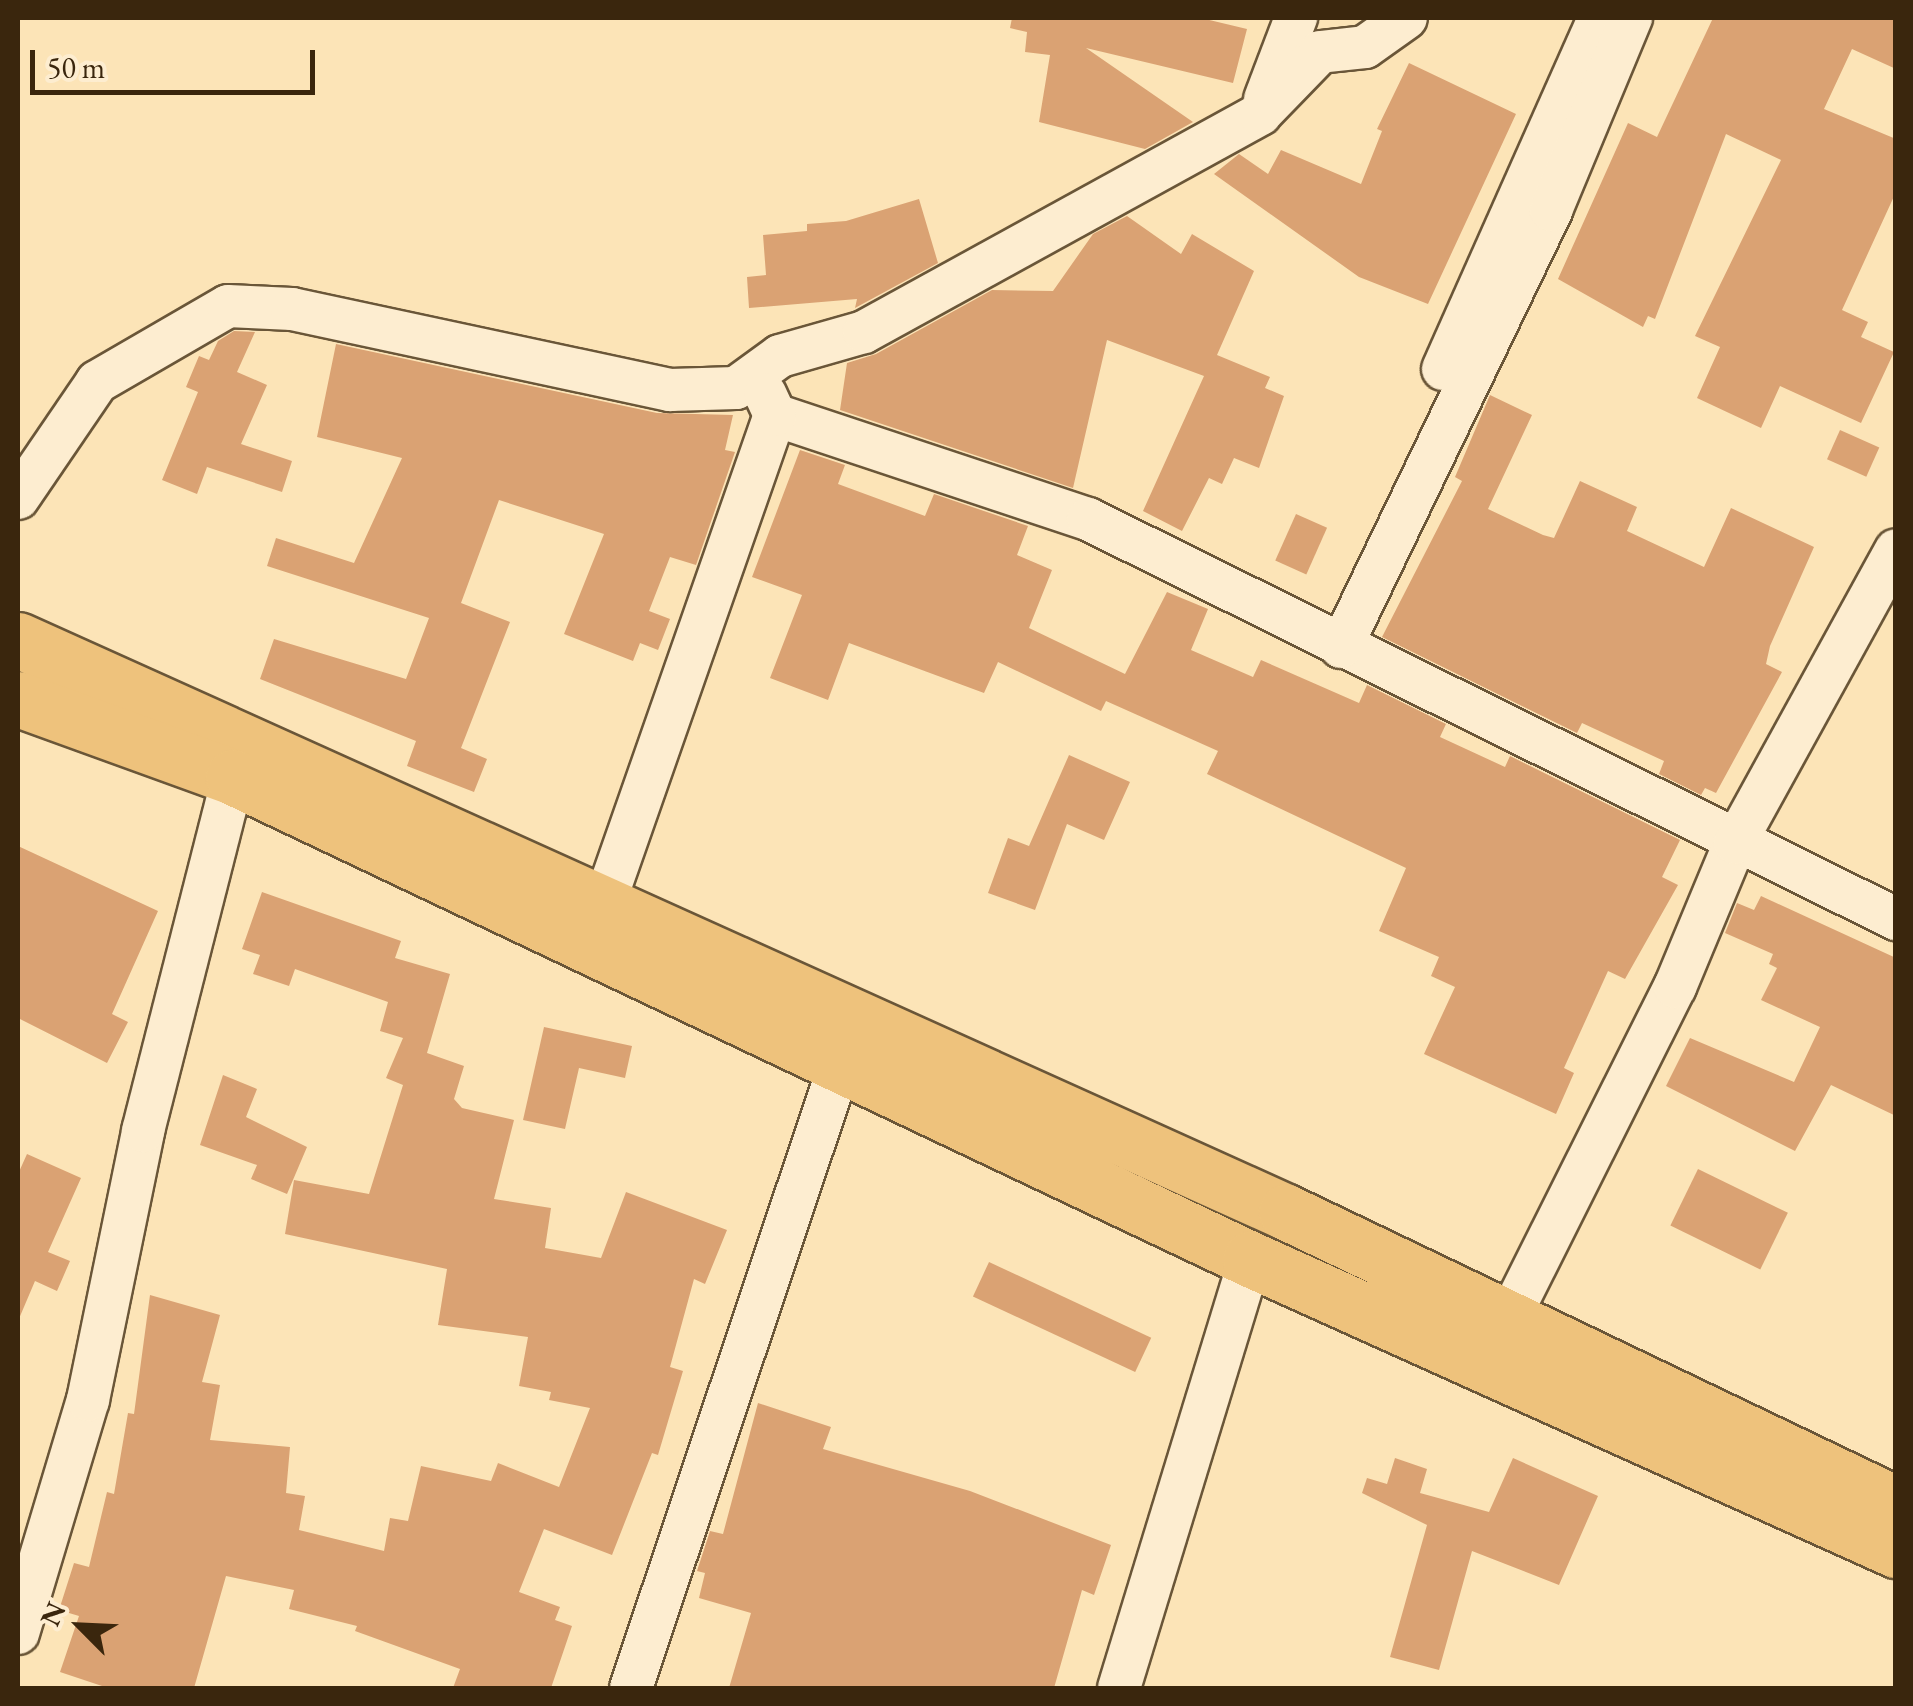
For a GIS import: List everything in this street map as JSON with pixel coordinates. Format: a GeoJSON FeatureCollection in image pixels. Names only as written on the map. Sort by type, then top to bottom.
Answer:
{"type":"FeatureCollection","features":[{"type":"Feature","properties":{"kind":"main road"},"geometry":{"type":"LineString","coordinates":[[18,640],[1286,1212],[1896,1504]]}},
{"type":"Feature","properties":{"kind":"main road"},"geometry":{"type":"LineString","coordinates":[[18,699],[233,777],[841,1061],[1250,1259],[1896,1550]]}},
{"type":"Feature","properties":{"kind":"street"},"geometry":{"type":"LineString","coordinates":[[1260,114],[1296,18]]}},
{"type":"Feature","properties":{"kind":"street"},"geometry":{"type":"LineString","coordinates":[[736,388],[780,356],[864,332],[1260,114],[1320,52],[1366,48],[1406,18]]}},
{"type":"Feature","properties":{"kind":"street"},"geometry":{"type":"LineString","coordinates":[[1333,643],[1599,18]]}},
{"type":"Feature","properties":{"kind":"street"},"geometry":{"type":"LineString","coordinates":[[1333,643],[1551,210],[1630,18]]}},
{"type":"Feature","properties":{"kind":"street"},"geometry":{"type":"LineString","coordinates":[[18,498],[97,382],[228,306],[292,309],[670,390],[736,388],[770,395],[775,415],[604,904]]}},
{"type":"Feature","properties":{"kind":"street"},"geometry":{"type":"LineString","coordinates":[[775,415],[1088,519],[1734,843],[1896,920]]}},
{"type":"Feature","properties":{"kind":"street"},"geometry":{"type":"LineString","coordinates":[[1508,1320],[1675,987],[1734,843],[1896,550]]}},
{"type":"Feature","properties":{"kind":"street"},"geometry":{"type":"LineString","coordinates":[[18,1633],[88,1400],[143,1131],[233,777]]}},
{"type":"Feature","properties":{"kind":"street"},"geometry":{"type":"LineString","coordinates":[[632,1688],[652,1610],[841,1061]]}},
{"type":"Feature","properties":{"kind":"street"},"geometry":{"type":"LineString","coordinates":[[1118,1688],[1250,1259]]}},
{"type":"Feature","properties":{"kind":"building"},"geometry":{"type":"Polygon","coordinates":[[[1012,18],[1201,18],[1247,29],[1233,83],[1086,48],[1193,122],[1145,149],[1039,122],[1050,55],[1025,52],[1027,32],[1010,28],[1012,18]]]}},
{"type":"Feature","properties":{"kind":"building"},"geometry":{"type":"Polygon","coordinates":[[[1713,18],[1896,18],[1896,69],[1852,49],[1824,109],[1896,139],[1896,192],[1842,310],[1868,322],[1861,337],[1894,352],[1861,423],[1780,386],[1761,428],[1697,398],[1720,347],[1695,336],[1781,160],[1726,134],[1655,319],[1648,316],[1643,327],[1558,279],[1628,123],[1657,137],[1713,18]]]}},
{"type":"Feature","properties":{"kind":"building"},"geometry":{"type":"Polygon","coordinates":[[[1409,63],[1516,114],[1428,304],[1359,277],[1214,174],[1239,154],[1268,174],[1281,150],[1361,184],[1382,131],[1377,129],[1409,63]]]}},
{"type":"Feature","properties":{"kind":"building"},"geometry":{"type":"Polygon","coordinates":[[[919,199],[938,263],[855,308],[857,299],[749,308],[747,277],[766,275],[763,235],[807,231],[807,224],[846,221],[919,199]]]}},
{"type":"Feature","properties":{"kind":"building"},"geometry":{"type":"Polygon","coordinates":[[[1127,216],[1181,254],[1192,234],[1254,271],[1217,355],[1270,377],[1265,388],[1284,396],[1259,468],[1234,458],[1222,484],[1209,478],[1182,531],[1143,511],[1204,376],[1107,340],[1073,488],[840,410],[847,363],[876,354],[992,290],[1053,291],[1093,234],[1127,216]]]}},
{"type":"Feature","properties":{"kind":"building"},"geometry":{"type":"Polygon","coordinates":[[[234,331],[255,332],[237,372],[267,385],[241,444],[292,461],[282,492],[207,467],[197,494],[162,480],[198,392],[186,387],[199,356],[209,360],[218,341],[234,331]]]}},
{"type":"Feature","properties":{"kind":"building"},"geometry":{"type":"Polygon","coordinates":[[[336,344],[657,413],[733,415],[725,450],[735,452],[696,565],[670,557],[649,611],[670,619],[658,650],[640,643],[633,661],[564,634],[604,534],[499,500],[461,603],[510,622],[461,748],[487,759],[474,792],[407,766],[416,741],[260,679],[274,639],[406,679],[429,618],[267,566],[276,538],[354,563],[402,458],[317,437],[336,344]]]}},
{"type":"Feature","properties":{"kind":"building"},"geometry":{"type":"Polygon","coordinates":[[[1490,395],[1532,415],[1488,509],[1543,535],[1554,538],[1580,481],[1637,507],[1627,531],[1704,567],[1731,508],[1814,547],[1770,646],[1766,664],[1782,672],[1716,793],[1705,788],[1701,795],[1659,774],[1664,761],[1582,723],[1577,733],[1382,637],[1462,481],[1455,477],[1490,395]]]}},
{"type":"Feature","properties":{"kind":"building"},"geometry":{"type":"Polygon","coordinates":[[[1840,430],[1879,447],[1866,477],[1827,459],[1840,430]]]}},
{"type":"Feature","properties":{"kind":"building"},"geometry":{"type":"Polygon","coordinates":[[[800,450],[845,465],[838,484],[925,516],[934,494],[1028,526],[1017,555],[1052,570],[1029,628],[1125,674],[1167,592],[1208,609],[1191,650],[1253,677],[1261,660],[1359,703],[1367,685],[1446,724],[1440,737],[1505,767],[1510,756],[1680,840],[1662,877],[1678,885],[1625,979],[1608,971],[1564,1068],[1574,1073],[1556,1114],[1424,1054],[1455,987],[1431,976],[1439,957],[1379,931],[1406,868],[1207,774],[1218,751],[1106,701],[1101,711],[998,662],[984,693],[849,643],[828,700],[770,678],[802,595],[752,577],[800,450]]]}},
{"type":"Feature","properties":{"kind":"building"},"geometry":{"type":"Polygon","coordinates":[[[1296,514],[1327,528],[1306,574],[1275,561],[1296,514]]]}},
{"type":"Feature","properties":{"kind":"building"},"geometry":{"type":"Polygon","coordinates":[[[1069,755],[1130,782],[1104,840],[1067,824],[1035,910],[988,893],[1008,838],[1029,846],[1069,755]]]}},
{"type":"Feature","properties":{"kind":"building"},"geometry":{"type":"Polygon","coordinates":[[[18,846],[158,911],[112,1014],[128,1022],[107,1063],[18,1018],[18,846]]]}},
{"type":"Feature","properties":{"kind":"building"},"geometry":{"type":"Polygon","coordinates":[[[262,892],[401,941],[395,958],[450,974],[427,1053],[464,1066],[454,1099],[462,1108],[514,1120],[494,1199],[551,1208],[545,1248],[601,1258],[626,1192],[727,1230],[705,1284],[694,1279],[670,1367],[683,1371],[658,1455],[652,1453],[612,1555],[544,1529],[519,1592],[560,1607],[555,1620],[572,1626],[551,1688],[453,1688],[460,1669],[355,1631],[357,1626],[289,1609],[294,1590],[226,1576],[194,1688],[108,1688],[60,1672],[79,1616],[59,1610],[74,1563],[89,1567],[107,1492],[114,1494],[128,1413],[134,1414],[150,1295],[220,1315],[202,1382],[220,1385],[210,1440],[290,1447],[286,1493],[305,1496],[299,1530],[384,1551],[390,1518],[408,1521],[421,1466],[491,1481],[498,1463],[559,1487],[590,1408],[549,1400],[551,1392],[519,1386],[528,1337],[438,1325],[447,1269],[285,1234],[294,1180],[369,1194],[403,1085],[386,1078],[403,1038],[380,1031],[388,1002],[295,969],[289,986],[253,974],[260,955],[242,949],[262,892]]]}},
{"type":"Feature","properties":{"kind":"building"},"geometry":{"type":"Polygon","coordinates":[[[1761,896],[1896,958],[1896,1116],[1831,1085],[1795,1151],[1666,1086],[1690,1038],[1794,1082],[1820,1027],[1761,1000],[1777,968],[1769,964],[1773,954],[1725,933],[1737,903],[1754,910],[1761,896]]]}},
{"type":"Feature","properties":{"kind":"building"},"geometry":{"type":"Polygon","coordinates":[[[544,1027],[632,1046],[625,1078],[579,1068],[565,1129],[523,1120],[544,1027]]]}},
{"type":"Feature","properties":{"kind":"building"},"geometry":{"type":"Polygon","coordinates":[[[223,1075],[257,1089],[246,1117],[307,1147],[287,1194],[251,1179],[257,1165],[200,1145],[223,1075]]]}},
{"type":"Feature","properties":{"kind":"building"},"geometry":{"type":"Polygon","coordinates":[[[27,1154],[81,1178],[48,1252],[70,1261],[57,1291],[35,1281],[18,1321],[18,1174],[27,1154]]]}},
{"type":"Feature","properties":{"kind":"building"},"geometry":{"type":"Polygon","coordinates":[[[1698,1169],[1788,1213],[1760,1269],[1670,1226],[1698,1169]]]}},
{"type":"Feature","properties":{"kind":"building"},"geometry":{"type":"Polygon","coordinates":[[[989,1262],[1151,1338],[1135,1372],[973,1296],[989,1262]]]}},
{"type":"Feature","properties":{"kind":"building"},"geometry":{"type":"Polygon","coordinates":[[[758,1403],[831,1427],[823,1449],[970,1491],[1111,1545],[1094,1595],[1082,1590],[1054,1688],[729,1688],[751,1613],[699,1598],[705,1573],[697,1571],[710,1531],[723,1534],[758,1403]]]}},
{"type":"Feature","properties":{"kind":"building"},"geometry":{"type":"Polygon","coordinates":[[[1395,1458],[1427,1469],[1420,1493],[1489,1512],[1513,1458],[1598,1496],[1559,1585],[1472,1551],[1439,1670],[1390,1657],[1427,1525],[1362,1493],[1367,1478],[1387,1484],[1395,1458]]]}}]}
